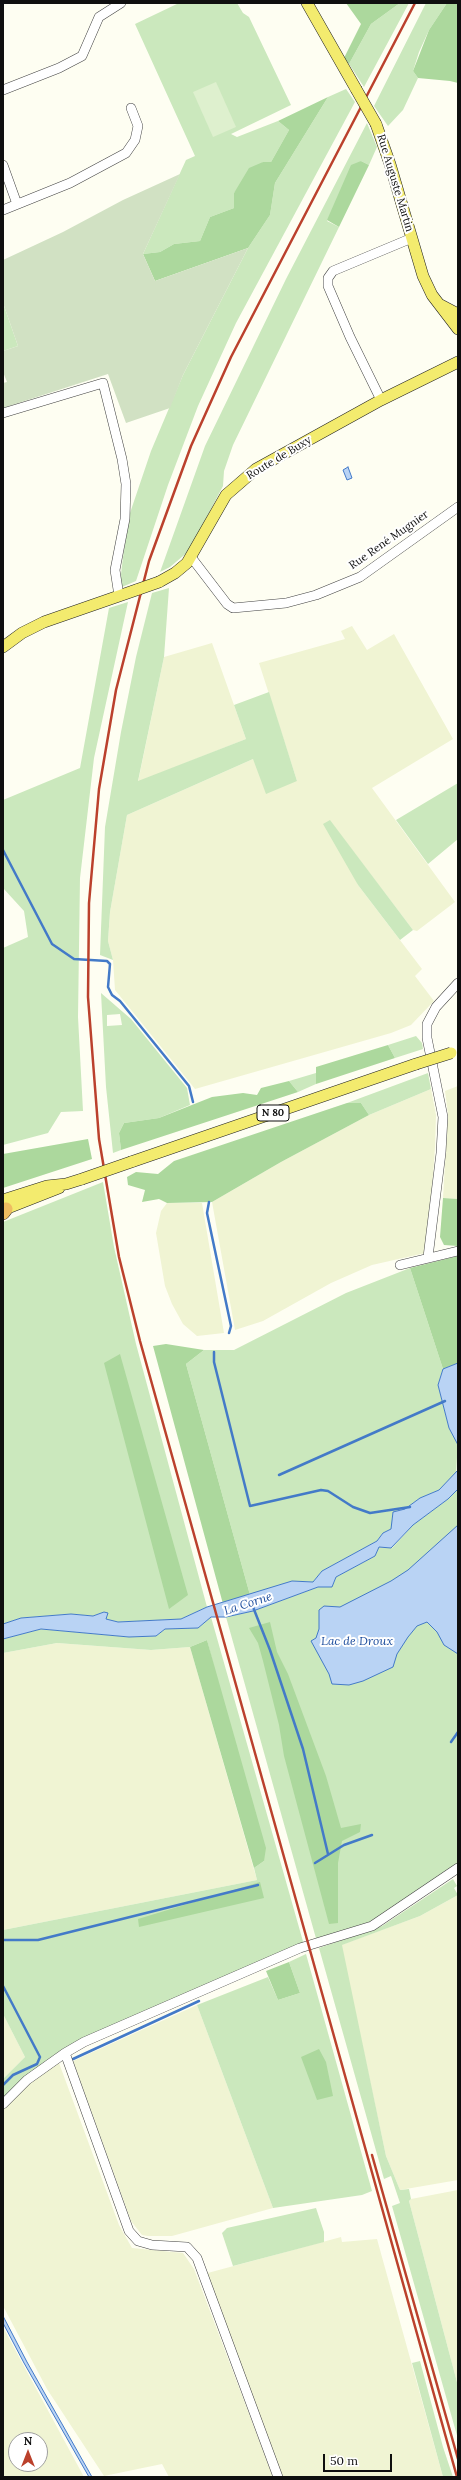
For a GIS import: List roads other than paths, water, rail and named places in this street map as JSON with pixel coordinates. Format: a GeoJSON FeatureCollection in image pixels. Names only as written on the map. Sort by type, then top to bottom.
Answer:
{"type":"FeatureCollection","features":[{"type":"Feature","properties":{"kind":"main road","name":"Rue Auguste Martin"},"geometry":{"type":"LineString","coordinates":[[307,3],[376,124],[390,164],[423,276],[432,295],[458,329]]}},
{"type":"Feature","properties":{"kind":"main road","name":"Rue Auguste Martin"},"geometry":{"type":"LineString","coordinates":[[439,304],[458,314]]}},
{"type":"Feature","properties":{"kind":"main road","name":"Route de Buxy"},"geometry":{"type":"LineString","coordinates":[[3,647],[39,624],[159,582],[175,573],[191,557],[217,508],[245,477],[276,457],[382,400],[458,362]]}},
{"type":"Feature","properties":{"kind":"main road","name":"N 80"},"geometry":{"type":"LineString","coordinates":[[4,1208],[50,1193],[66,1184],[82,1178],[416,1064],[455,1053]]}},
{"type":"Feature","properties":{"kind":"street"},"geometry":{"type":"LineString","coordinates":[[3,90],[60,68],[82,56],[99,17],[121,3]]}},
{"type":"Feature","properties":{"kind":"street"},"geometry":{"type":"LineString","coordinates":[[3,210],[70,183],[126,153],[135,140],[138,126],[131,108]]}},
{"type":"Feature","properties":{"kind":"street"},"geometry":{"type":"LineString","coordinates":[[3,165],[17,204]]}},
{"type":"Feature","properties":{"kind":"street"},"geometry":{"type":"LineString","coordinates":[[382,400],[350,338],[328,286],[328,278],[333,271],[412,238]]}},
{"type":"Feature","properties":{"kind":"street"},"geometry":{"type":"LineString","coordinates":[[3,413],[103,382],[122,459],[126,484],[125,519],[115,570],[119,596]]}},
{"type":"Feature","properties":{"kind":"street","name":"Rue René Mugnier"},"geometry":{"type":"LineString","coordinates":[[191,557],[227,604],[233,608],[286,603],[316,595],[360,577],[458,507]]}},
{"type":"Feature","properties":{"kind":"street"},"geometry":{"type":"LineString","coordinates":[[428,1257],[442,1153],[443,1117],[426,1030],[430,1015],[458,983]]}},
{"type":"Feature","properties":{"kind":"street"},"geometry":{"type":"LineString","coordinates":[[400,1265],[458,1250]]}},
{"type":"Feature","properties":{"kind":"street"},"geometry":{"type":"LineString","coordinates":[[3,2104],[26,2080],[65,2053],[84,2042],[300,1948],[372,1926],[458,1868]]}},
{"type":"Feature","properties":{"kind":"street"},"geometry":{"type":"LineString","coordinates":[[65,2053],[129,2231],[138,2241],[152,2245],[187,2247],[197,2258],[278,2477]]}},
{"type":"Feature","properties":{"kind":"water"},"geometry":{"type":"Polygon","coordinates":[[[348,467],[352,478],[347,480],[343,470],[348,467]]]}},
{"type":"Feature","properties":{"kind":"water"},"geometry":{"type":"Polygon","coordinates":[[[458,1363],[458,1445],[449,1428],[438,1385],[443,1369],[458,1363]]]}},
{"type":"Feature","properties":{"kind":"water","name":"La Corne"},"geometry":{"type":"Polygon","coordinates":[[[458,1470],[458,1489],[448,1499],[413,1525],[391,1548],[379,1547],[375,1556],[336,1577],[332,1587],[318,1587],[253,1611],[226,1617],[211,1617],[198,1628],[165,1629],[156,1636],[129,1637],[41,1629],[3,1639],[3,1624],[21,1618],[71,1614],[93,1616],[104,1612],[108,1613],[106,1619],[118,1622],[181,1619],[207,1607],[292,1581],[313,1582],[322,1571],[377,1541],[383,1533],[391,1529],[393,1512],[405,1509],[420,1498],[439,1490],[458,1470]]]}},
{"type":"Feature","properties":{"kind":"water","name":"Lac de Droux"},"geometry":{"type":"Polygon","coordinates":[[[458,1525],[458,1654],[444,1645],[437,1632],[427,1622],[417,1626],[408,1637],[397,1654],[393,1667],[363,1681],[349,1685],[332,1684],[329,1674],[311,1641],[316,1638],[319,1629],[319,1610],[324,1606],[340,1607],[391,1581],[408,1570],[458,1525]]]}},
{"type":"Feature","properties":{"kind":"water"},"geometry":{"type":"Polygon","coordinates":[[[3,2316],[27,2362],[92,2477],[89,2477],[24,2363],[3,2323],[3,2316]]]}},
{"type":"Feature","properties":{"kind":"waterway"},"geometry":{"type":"LineString","coordinates":[[3,850],[52,944],[74,959],[107,961],[110,964],[108,987],[112,995],[120,1001],[189,1086],[193,1102]]}},
{"type":"Feature","properties":{"kind":"waterway"},"geometry":{"type":"LineString","coordinates":[[209,1202],[207,1213],[231,1326],[229,1333]]}},
{"type":"Feature","properties":{"kind":"waterway"},"geometry":{"type":"LineString","coordinates":[[214,1352],[214,1362],[250,1506],[321,1490],[328,1491],[353,1507],[370,1513],[410,1507]]}},
{"type":"Feature","properties":{"kind":"waterway"},"geometry":{"type":"LineString","coordinates":[[279,1475],[445,1401]]}},
{"type":"Feature","properties":{"kind":"waterway","name":"La Corne"},"geometry":{"type":"LineString","coordinates":[[253,1607],[270,1650],[303,1749],[328,1854]]}},
{"type":"Feature","properties":{"kind":"waterway"},"geometry":{"type":"LineString","coordinates":[[451,1742],[458,1732]]}},
{"type":"Feature","properties":{"kind":"waterway"},"geometry":{"type":"LineString","coordinates":[[315,1863],[344,1845],[372,1835]]}},
{"type":"Feature","properties":{"kind":"waterway"},"geometry":{"type":"LineString","coordinates":[[3,1940],[38,1940],[258,1885]]}},
{"type":"Feature","properties":{"kind":"waterway"},"geometry":{"type":"LineString","coordinates":[[3,1986],[40,2057],[37,2064],[13,2075],[3,2085]]}},
{"type":"Feature","properties":{"kind":"waterway"},"geometry":{"type":"LineString","coordinates":[[73,2059],[199,2001]]}},
{"type":"Feature","properties":{"kind":"railway"},"geometry":{"type":"LineString","coordinates":[[415,3],[231,357],[191,446],[149,561],[116,690],[99,789],[89,903],[88,997],[99,1139],[119,1257],[140,1341],[457,2477]]}},
{"type":"Feature","properties":{"kind":"railway"},"geometry":{"type":"LineString","coordinates":[[372,2155],[458,2459]]}}]}
